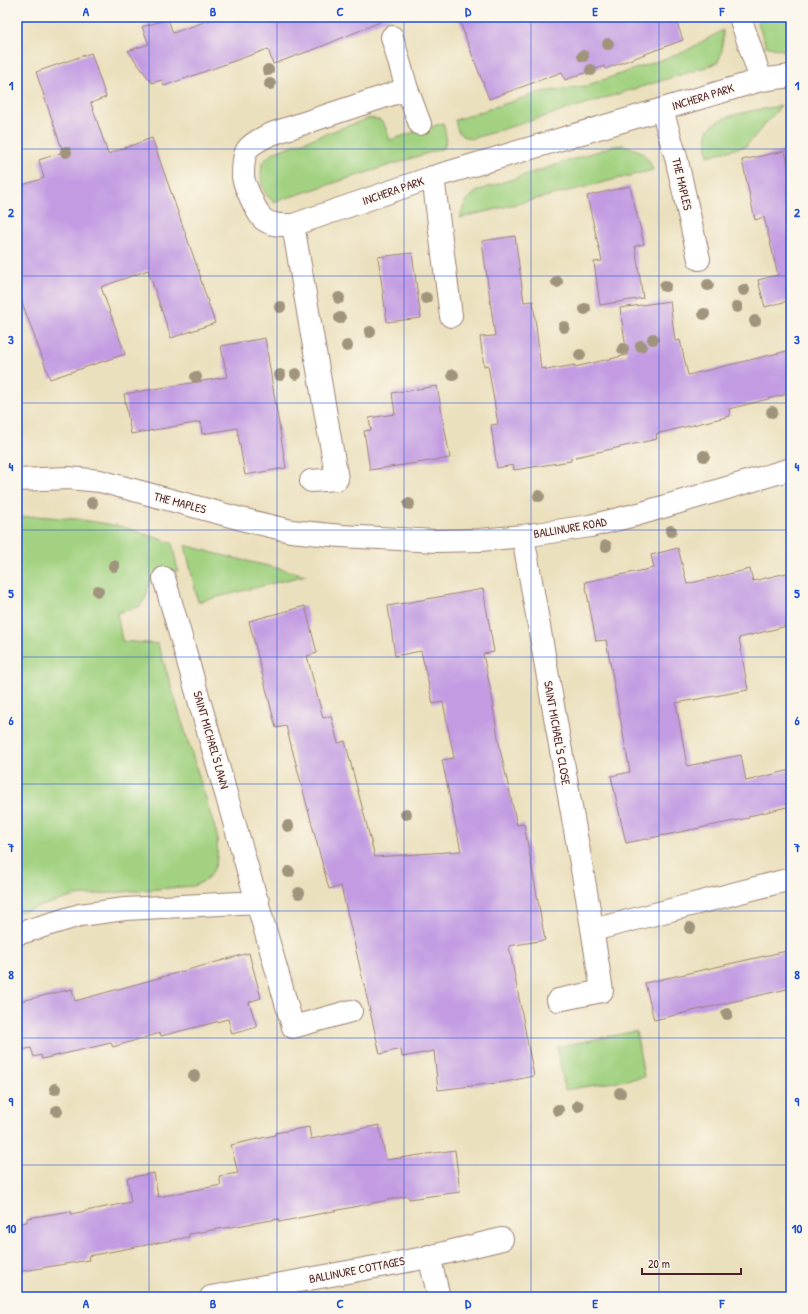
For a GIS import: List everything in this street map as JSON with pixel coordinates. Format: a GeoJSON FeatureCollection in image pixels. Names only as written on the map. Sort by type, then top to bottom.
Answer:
{"type":"FeatureCollection","features":[{"type":"Feature","properties":{"kind":"street"},"geometry":{"type":"LineString","coordinates":[[740,17],[761,80]]}},
{"type":"Feature","properties":{"kind":"street"},"geometry":{"type":"LineString","coordinates":[[392,37],[407,89],[420,124]]}},
{"type":"Feature","properties":{"kind":"street","name":"INCHERA PARK"},"geometry":{"type":"LineString","coordinates":[[407,89],[274,133],[259,140],[246,150],[244,161],[244,178],[258,213],[264,219],[276,225],[293,224],[433,178],[761,80],[791,76]]}},
{"type":"Feature","properties":{"kind":"street","name":"THE MAPLES"},"geometry":{"type":"LineString","coordinates":[[662,110],[676,157],[699,259]]}},
{"type":"Feature","properties":{"kind":"street"},"geometry":{"type":"LineString","coordinates":[[433,178],[451,316]]}},
{"type":"Feature","properties":{"kind":"street"},"geometry":{"type":"LineString","coordinates":[[293,224],[337,479],[311,481]]}},
{"type":"Feature","properties":{"kind":"street","name":"BALLINURE ROAD"},"geometry":{"type":"LineString","coordinates":[[342,536],[437,541],[480,540],[523,536],[590,526],[639,514],[791,469]]}},
{"type":"Feature","properties":{"kind":"street","name":"THE MAPLES"},"geometry":{"type":"LineString","coordinates":[[17,480],[69,478],[100,481],[291,531],[342,536]]}},
{"type":"Feature","properties":{"kind":"street","name":"SAINT MICHAEL'S CLOSE"},"geometry":{"type":"LineString","coordinates":[[523,536],[593,930],[602,991],[558,1000]]}},
{"type":"Feature","properties":{"kind":"street","name":"SAINT MICHAEL'S LAWN"},"geometry":{"type":"LineString","coordinates":[[164,578],[293,1027],[351,1011]]}},
{"type":"Feature","properties":{"kind":"street"},"geometry":{"type":"LineString","coordinates":[[593,930],[791,879]]}},
{"type":"Feature","properties":{"kind":"street"},"geometry":{"type":"LineString","coordinates":[[17,934],[80,915],[107,911],[258,902]]}},
{"type":"Feature","properties":{"kind":"street","name":"BALLINURE COTTAGES"},"geometry":{"type":"LineString","coordinates":[[211,1297],[429,1256],[502,1239]]}},
{"type":"Feature","properties":{"kind":"street"},"geometry":{"type":"LineString","coordinates":[[429,1256],[439,1297]]}},
{"type":"Feature","properties":{"kind":"green space"},"geometry":{"type":"Polygon","coordinates":[[[756,17],[791,17],[791,50],[781,50],[766,46],[756,17]]]}},
{"type":"Feature","properties":{"kind":"green space"},"geometry":{"type":"Polygon","coordinates":[[[723,30],[723,42],[720,58],[718,62],[706,67],[471,139],[462,136],[458,131],[455,120],[541,92],[585,86],[684,52],[723,30]]]}},
{"type":"Feature","properties":{"kind":"green space"},"geometry":{"type":"Polygon","coordinates":[[[781,106],[746,146],[708,156],[706,144],[708,131],[712,125],[730,116],[781,106]]]}},
{"type":"Feature","properties":{"kind":"green space"},"geometry":{"type":"Polygon","coordinates":[[[370,118],[380,120],[385,126],[390,140],[443,123],[446,136],[444,148],[274,202],[267,196],[262,187],[262,163],[272,153],[370,118]]]}},
{"type":"Feature","properties":{"kind":"green space"},"geometry":{"type":"Polygon","coordinates":[[[623,145],[642,153],[651,164],[653,170],[460,218],[466,202],[479,190],[614,146],[623,145]]]}},
{"type":"Feature","properties":{"kind":"green space"},"geometry":{"type":"Polygon","coordinates":[[[35,516],[76,519],[120,526],[172,543],[178,571],[156,575],[149,583],[146,597],[140,606],[117,613],[122,641],[158,644],[217,835],[217,860],[215,866],[210,876],[201,883],[193,886],[75,896],[17,913],[17,518],[35,516]]]}},
{"type":"Feature","properties":{"kind":"green space"},"geometry":{"type":"Polygon","coordinates":[[[185,545],[217,554],[306,575],[198,602],[185,545]]]}},
{"type":"Feature","properties":{"kind":"green space"},"geometry":{"type":"Polygon","coordinates":[[[636,1031],[644,1077],[565,1090],[557,1047],[636,1031]]]}},
{"type":"Feature","properties":{"kind":"building"},"geometry":{"type":"Polygon","coordinates":[[[218,17],[392,17],[318,48],[273,64],[268,49],[164,86],[162,80],[152,83],[128,51],[149,44],[142,27],[168,19],[173,33],[218,17]]]}},
{"type":"Feature","properties":{"kind":"building"},"geometry":{"type":"Polygon","coordinates":[[[458,17],[675,17],[683,40],[605,69],[604,66],[565,80],[562,72],[489,99],[458,17]]]}},
{"type":"Feature","properties":{"kind":"building"},"geometry":{"type":"Polygon","coordinates":[[[91,53],[106,97],[91,103],[108,154],[152,138],[201,278],[215,323],[171,338],[148,270],[101,287],[125,354],[50,379],[17,289],[17,187],[44,178],[39,160],[63,152],[36,72],[91,53]]]}},
{"type":"Feature","properties":{"kind":"building"},"geometry":{"type":"Polygon","coordinates":[[[785,151],[791,180],[791,300],[765,307],[758,280],[778,275],[764,217],[755,220],[742,160],[785,151]]]}},
{"type":"Feature","properties":{"kind":"building"},"geometry":{"type":"Polygon","coordinates":[[[630,186],[644,244],[635,246],[643,298],[600,305],[594,262],[602,261],[587,196],[630,186]]]}},
{"type":"Feature","properties":{"kind":"building"},"geometry":{"type":"Polygon","coordinates":[[[515,236],[524,302],[533,301],[541,369],[546,368],[546,370],[575,365],[575,367],[627,355],[620,308],[670,301],[675,341],[680,340],[688,375],[791,350],[791,393],[729,409],[730,416],[656,434],[657,439],[571,458],[571,461],[514,470],[513,465],[497,468],[491,425],[498,424],[488,365],[484,366],[480,337],[495,336],[482,241],[515,236]]]}},
{"type":"Feature","properties":{"kind":"building"},"geometry":{"type":"Polygon","coordinates":[[[412,253],[421,318],[387,322],[378,257],[412,253]]]}},
{"type":"Feature","properties":{"kind":"building"},"geometry":{"type":"Polygon","coordinates":[[[265,338],[286,468],[245,475],[237,428],[202,434],[201,422],[131,434],[124,394],[227,377],[221,346],[265,338]]]}},
{"type":"Feature","properties":{"kind":"building"},"geometry":{"type":"Polygon","coordinates":[[[437,386],[450,458],[370,470],[364,431],[371,430],[369,418],[395,414],[392,393],[437,386]]]}},
{"type":"Feature","properties":{"kind":"building"},"geometry":{"type":"Polygon","coordinates":[[[678,548],[687,584],[750,569],[753,581],[791,572],[791,625],[739,638],[748,690],[676,703],[687,766],[741,755],[746,781],[791,770],[791,806],[749,816],[749,818],[626,843],[611,776],[630,772],[606,640],[596,641],[585,582],[654,568],[651,555],[678,548]]]}},
{"type":"Feature","properties":{"kind":"building"},"geometry":{"type":"Polygon","coordinates":[[[483,589],[494,652],[483,654],[494,707],[500,749],[517,825],[524,824],[545,940],[509,946],[534,1076],[505,1082],[438,1090],[434,1051],[402,1057],[401,1049],[380,1054],[341,886],[329,889],[286,726],[276,728],[249,621],[305,606],[317,653],[307,656],[323,718],[331,716],[338,743],[345,741],[375,857],[461,851],[442,760],[454,758],[443,702],[433,704],[421,651],[395,656],[388,606],[483,589]]]}},
{"type":"Feature","properties":{"kind":"building"},"geometry":{"type":"Polygon","coordinates":[[[791,950],[791,988],[654,1020],[645,983],[791,950]]]}},
{"type":"Feature","properties":{"kind":"building"},"geometry":{"type":"Polygon","coordinates":[[[249,953],[261,998],[249,1002],[257,1027],[232,1034],[228,1019],[161,1036],[160,1033],[113,1047],[111,1043],[42,1059],[41,1055],[34,1057],[31,1048],[17,1051],[17,1002],[72,989],[75,1001],[249,953]]]}},
{"type":"Feature","properties":{"kind":"building"},"geometry":{"type":"Polygon","coordinates":[[[379,1125],[386,1160],[455,1150],[460,1192],[409,1199],[408,1196],[279,1222],[278,1219],[189,1234],[189,1237],[88,1256],[89,1260],[17,1272],[17,1224],[27,1222],[27,1218],[71,1211],[71,1214],[131,1202],[127,1178],[154,1173],[158,1197],[221,1185],[219,1176],[238,1173],[231,1145],[275,1135],[275,1133],[309,1127],[311,1139],[379,1125]]]}}]}
